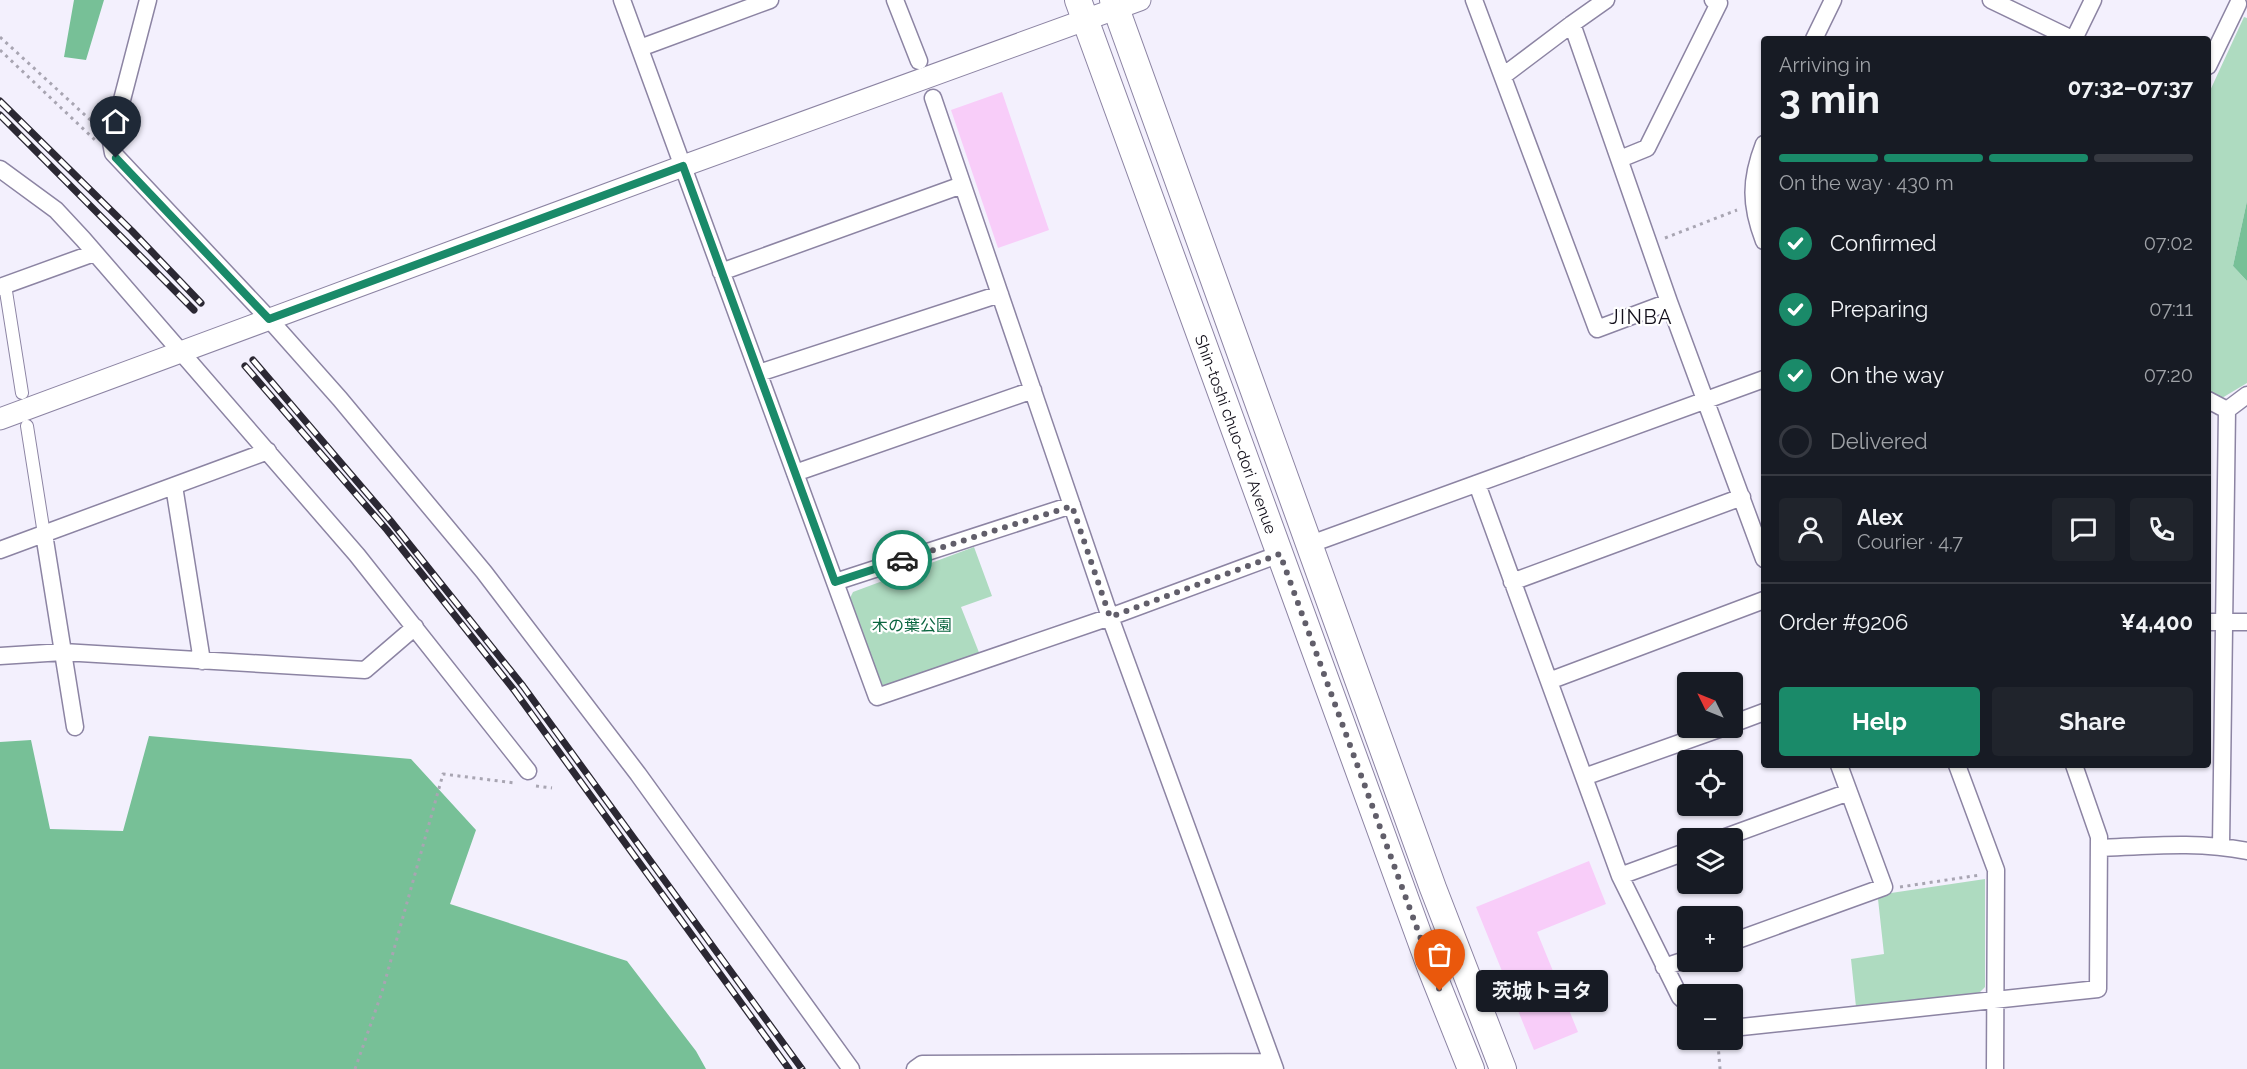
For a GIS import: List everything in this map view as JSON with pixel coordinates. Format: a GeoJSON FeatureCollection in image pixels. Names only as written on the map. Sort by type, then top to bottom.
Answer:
{"type":"FeatureCollection","features":[{"type":"Feature","properties":{"kind":"main road","name":"Shin-toshi chuo-dori Avenue"},"geometry":{"type":"LineString","coordinates":[[1115,4],[1308,545],[1433,888],[1503,1069]]}},
{"type":"Feature","properties":{"kind":"main road","name":"Shin-toshi chuo-dori Avenue"},"geometry":{"type":"LineString","coordinates":[[1082,10],[1431,969],[1471,1069]]}},
{"type":"Feature","properties":{"kind":"street"},"geometry":{"type":"LineString","coordinates":[[148,0],[111,142],[116,158],[269,319],[484,572],[645,783],[851,1069]]}},
{"type":"Feature","properties":{"kind":"street"},"geometry":{"type":"LineString","coordinates":[[622,0],[877,697],[1110,617],[1280,554]]}},
{"type":"Feature","properties":{"kind":"street"},"geometry":{"type":"LineString","coordinates":[[640,48],[770,0]]}},
{"type":"Feature","properties":{"kind":"street"},"geometry":{"type":"LineString","coordinates":[[895,0],[919,61]]}},
{"type":"Feature","properties":{"kind":"street"},"geometry":{"type":"LineString","coordinates":[[0,419],[683,166],[1082,10],[1140,0]]}},
{"type":"Feature","properties":{"kind":"street"},"geometry":{"type":"LineString","coordinates":[[1474,0],[1597,329],[1669,302]]}},
{"type":"Feature","properties":{"kind":"street"},"geometry":{"type":"LineString","coordinates":[[1503,76],[1606,0]]}},
{"type":"Feature","properties":{"kind":"street"},"geometry":{"type":"LineString","coordinates":[[1620,159],[1647,148],[1719,3],[1713,0]]}},
{"type":"Feature","properties":{"kind":"street"},"geometry":{"type":"LineString","coordinates":[[1815,36],[1833,0]]}},
{"type":"Feature","properties":{"kind":"street"},"geometry":{"type":"LineString","coordinates":[[1991,0],[2067,36]]}},
{"type":"Feature","properties":{"kind":"street"},"geometry":{"type":"LineString","coordinates":[[2075,36],[2093,0]]}},
{"type":"Feature","properties":{"kind":"street"},"geometry":{"type":"LineString","coordinates":[[2211,60],[2238,4]]}},
{"type":"Feature","properties":{"kind":"street"},"geometry":{"type":"LineString","coordinates":[[1572,24],[1669,302],[1761,551]]}},
{"type":"Feature","properties":{"kind":"street"},"geometry":{"type":"LineString","coordinates":[[915,1069],[922,1064],[1274,1066],[1110,617],[933,98]]}},
{"type":"Feature","properties":{"kind":"street"},"geometry":{"type":"LineString","coordinates":[[1761,154],[1755,174],[1753,204],[1761,231]]}},
{"type":"Feature","properties":{"kind":"street"},"geometry":{"type":"LineString","coordinates":[[0,169],[56,210],[268,451],[416,627],[526,780]]}},
{"type":"Feature","properties":{"kind":"street"},"geometry":{"type":"LineString","coordinates":[[721,272],[962,185]]}},
{"type":"Feature","properties":{"kind":"street"},"geometry":{"type":"LineString","coordinates":[[22,393],[2,286],[94,253]]}},
{"type":"Feature","properties":{"kind":"street"},"geometry":{"type":"LineString","coordinates":[[759,373],[1000,294]]}},
{"type":"Feature","properties":{"kind":"street"},"geometry":{"type":"LineString","coordinates":[[1308,545],[1761,380]]}},
{"type":"Feature","properties":{"kind":"street"},"geometry":{"type":"LineString","coordinates":[[795,473],[1033,390]]}},
{"type":"Feature","properties":{"kind":"street"},"geometry":{"type":"LineString","coordinates":[[2227,410],[2247,395]]}},
{"type":"Feature","properties":{"kind":"street"},"geometry":{"type":"LineString","coordinates":[[2211,402],[2227,410]]}},
{"type":"Feature","properties":{"kind":"street"},"geometry":{"type":"LineString","coordinates":[[2221,846],[2215,733],[2216,622],[2225,513],[2227,410]]}},
{"type":"Feature","properties":{"kind":"street"},"geometry":{"type":"LineString","coordinates":[[27,426],[75,727]]}},
{"type":"Feature","properties":{"kind":"street"},"geometry":{"type":"LineString","coordinates":[[0,550],[268,451]]}},
{"type":"Feature","properties":{"kind":"street"},"geometry":{"type":"LineString","coordinates":[[1477,484],[1620,876],[1677,991]]}},
{"type":"Feature","properties":{"kind":"street"},"geometry":{"type":"LineString","coordinates":[[174,486],[202,661]]}},
{"type":"Feature","properties":{"kind":"street"},"geometry":{"type":"LineString","coordinates":[[1512,582],[1742,497]]}},
{"type":"Feature","properties":{"kind":"street"},"geometry":{"type":"LineString","coordinates":[[835,582],[1072,506]]}},
{"type":"Feature","properties":{"kind":"street"},"geometry":{"type":"LineString","coordinates":[[2211,512],[2225,513]]}},
{"type":"Feature","properties":{"kind":"street"},"geometry":{"type":"LineString","coordinates":[[1549,681],[1761,601]]}},
{"type":"Feature","properties":{"kind":"street"},"geometry":{"type":"LineString","coordinates":[[2216,622],[2247,622]]}},
{"type":"Feature","properties":{"kind":"street"},"geometry":{"type":"LineString","coordinates":[[0,656],[63,652],[365,670],[416,627]]}},
{"type":"Feature","properties":{"kind":"street"},"geometry":{"type":"LineString","coordinates":[[1743,720],[1761,713]]}},
{"type":"Feature","properties":{"kind":"street"},"geometry":{"type":"LineString","coordinates":[[1584,777],[1694,738]]}},
{"type":"Feature","properties":{"kind":"street"},"geometry":{"type":"LineString","coordinates":[[1743,938],[1884,887],[1840,768]]}},
{"type":"Feature","properties":{"kind":"street"},"geometry":{"type":"LineString","coordinates":[[1958,768],[1995,873],[1995,1069]]}},
{"type":"Feature","properties":{"kind":"street"},"geometry":{"type":"LineString","coordinates":[[1743,1027],[2098,989],[2099,837],[2075,768]]}},
{"type":"Feature","properties":{"kind":"street"},"geometry":{"type":"LineString","coordinates":[[1743,831],[1849,792]]}},
{"type":"Feature","properties":{"kind":"street"},"geometry":{"type":"LineString","coordinates":[[2100,849],[2221,846],[2247,851]]}},
{"type":"Feature","properties":{"kind":"street"},"geometry":{"type":"LineString","coordinates":[[1620,876],[1677,855]]}},
{"type":"Feature","properties":{"kind":"street"},"geometry":{"type":"LineString","coordinates":[[1665,967],[1677,963]]}},
{"type":"Feature","properties":{"kind":"path"},"geometry":{"type":"LineString","coordinates":[[0,36],[105,132]]}},
{"type":"Feature","properties":{"kind":"path"},"geometry":{"type":"LineString","coordinates":[[0,50],[73,121],[116,158]]}},
{"type":"Feature","properties":{"kind":"path"},"geometry":{"type":"LineString","coordinates":[[1649,244],[1753,204]]}},
{"type":"Feature","properties":{"kind":"path"},"geometry":{"type":"LineString","coordinates":[[355,1069],[382,992],[443,774],[526,780],[552,788]]}},
{"type":"Feature","properties":{"kind":"path"},"geometry":{"type":"LineString","coordinates":[[1884,887],[1894,888],[1995,873]]}},
{"type":"Feature","properties":{"kind":"path"},"geometry":{"type":"LineString","coordinates":[[1718,1050],[1720,1069]]}},
{"type":"Feature","properties":{"kind":"green space"},"geometry":{"type":"Polygon","coordinates":[[[74,0],[104,0],[86,60],[64,57],[74,0]]]}},
{"type":"Feature","properties":{"kind":"green space"},"geometry":{"type":"Polygon","coordinates":[[[2244,17],[2247,18],[2247,201],[2233,266],[2247,281],[2247,383],[2222,398],[2211,392],[2211,88],[2244,17]]]}},
{"type":"Feature","properties":{"kind":"green space"},"geometry":{"type":"Polygon","coordinates":[[[2247,201],[2247,281],[2233,266],[2247,201]]]}},
{"type":"Feature","properties":{"kind":"green space","name":"木の葉公園"},"geometry":{"type":"Polygon","coordinates":[[[974,547],[992,596],[961,607],[980,655],[887,688],[879,684],[849,600],[853,592],[974,547]]]}},
{"type":"Feature","properties":{"kind":"green space"},"geometry":{"type":"Polygon","coordinates":[[[149,736],[411,759],[476,830],[450,904],[627,961],[696,1051],[706,1069],[0,1069],[0,742],[31,740],[50,829],[123,831],[149,736]]]}},
{"type":"Feature","properties":{"kind":"green space"},"geometry":{"type":"Polygon","coordinates":[[[1985,879],[1985,987],[1978,994],[1856,1007],[1851,959],[1884,954],[1878,899],[1891,893],[1985,879]]]}},
{"type":"Feature","properties":{"kind":"building"},"geometry":{"type":"Polygon","coordinates":[[[1002,92],[1049,230],[998,248],[951,110],[1002,92]]]}},
{"type":"Feature","properties":{"kind":"building"},"geometry":{"type":"Polygon","coordinates":[[[1589,861],[1606,904],[1537,932],[1578,1032],[1534,1050],[1476,907],[1589,861]]]}},
{"type":"Feature","properties":{"kind":"railway"},"geometry":{"type":"LineString","coordinates":[[0,101],[132,231],[201,303]]}},
{"type":"Feature","properties":{"kind":"railway"},"geometry":{"type":"LineString","coordinates":[[0,115],[194,310]]}},
{"type":"Feature","properties":{"kind":"railway"},"geometry":{"type":"LineString","coordinates":[[253,360],[390,520],[523,686],[802,1069]]}},
{"type":"Feature","properties":{"kind":"railway"},"geometry":{"type":"LineString","coordinates":[[245,366],[387,530],[514,690],[789,1069]]}},
{"type":"Feature","properties":{"kind":"way so far"},"geometry":{"type":"LineString","coordinates":[[902,560],[1072,506],[1110,617],[1280,554],[1440,991]]}},
{"type":"Feature","properties":{"kind":"place","name":"茨城トヨタ"},"geometry":{"type":"Point","coordinates":[1440,991]}},
{"type":"Feature","properties":{"kind":"district","name":"JINBA"},"geometry":{"type":"Point","coordinates":[1641,317]}},
{"type":"Feature","properties":{"kind":"route"},"geometry":{"type":"LineString","coordinates":[[116,158],[269,319],[683,166],[835,582],[902,560]]}}]}
